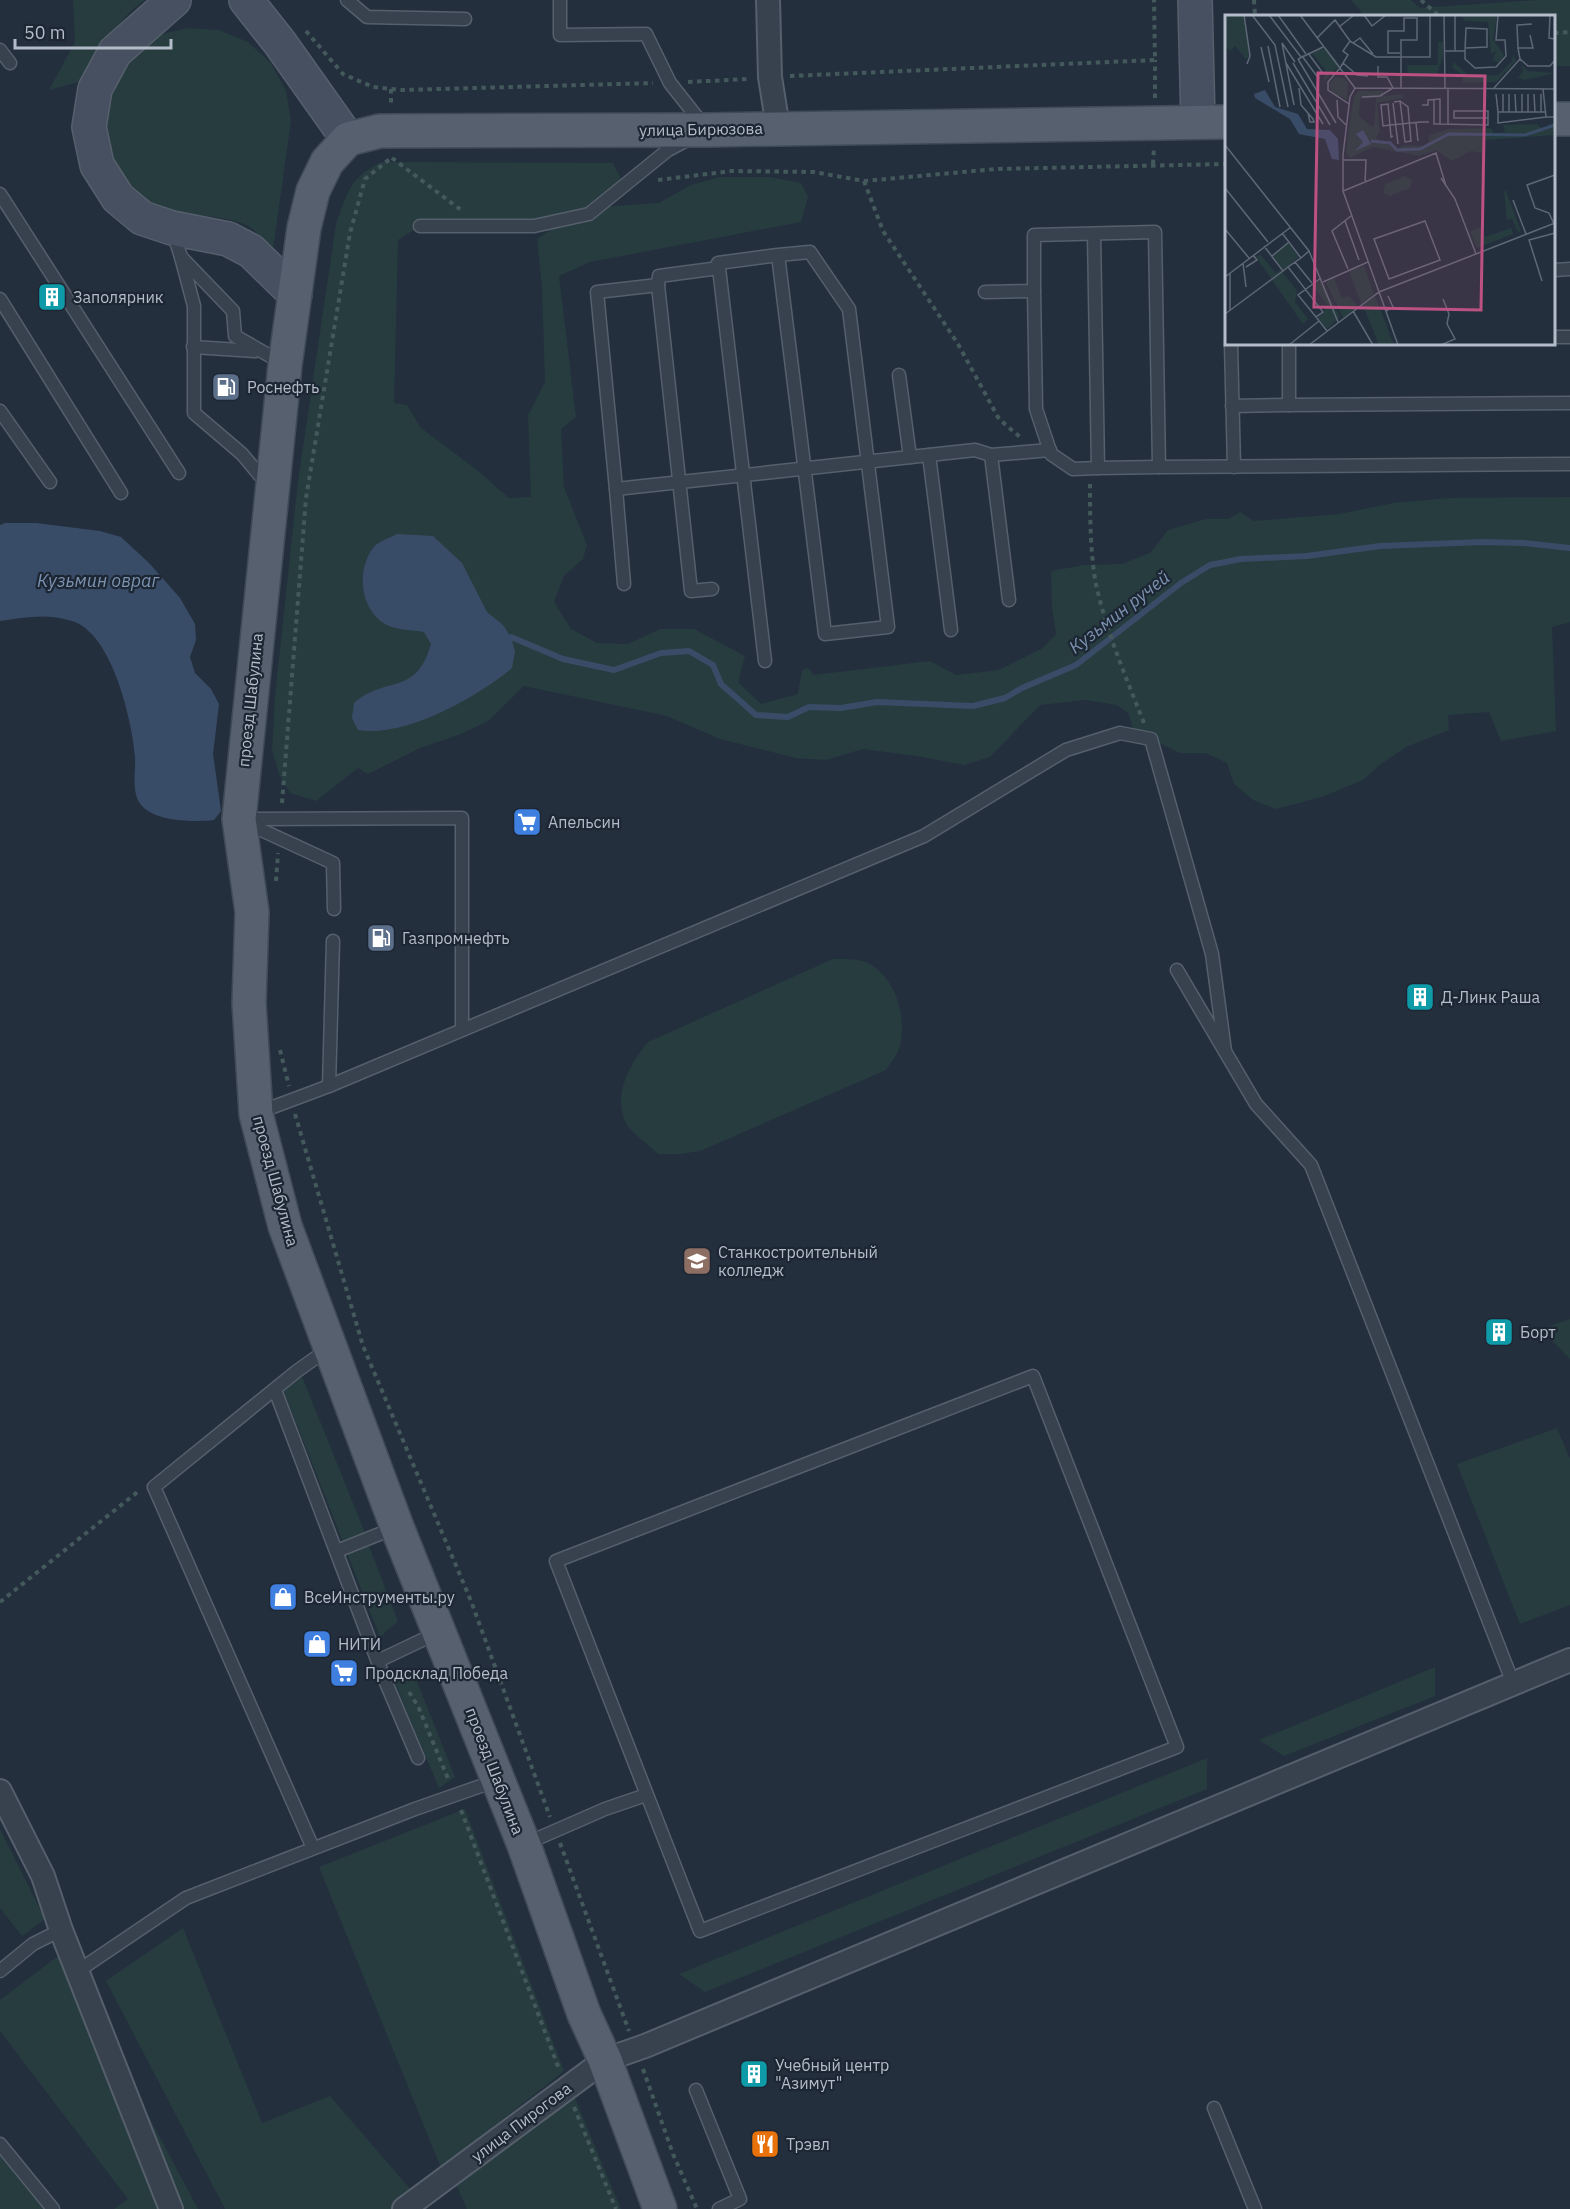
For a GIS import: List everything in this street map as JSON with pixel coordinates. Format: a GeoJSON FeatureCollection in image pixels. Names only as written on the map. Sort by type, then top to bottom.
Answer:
{"type":"FeatureCollection","features":[{"type":"Feature","properties":{"kind":"main road"},"geometry":{"type":"LineString","coordinates":[[174,0],[115,52],[95,89],[89,127],[97,165],[118,198],[177,242],[228,239],[251,251],[295,294]]}},
{"type":"Feature","properties":{"kind":"main road"},"geometry":{"type":"LineString","coordinates":[[246,0],[280,43],[348,139]]}},
{"type":"Feature","properties":{"kind":"main road"},"geometry":{"type":"LineString","coordinates":[[1195,0],[1213,122]]}},
{"type":"Feature","properties":{"kind":"main road","name":"улица Бирюзова"},"geometry":{"type":"LineString","coordinates":[[348,139],[380,132],[391,144],[778,127],[1213,122]]}},
{"type":"Feature","properties":{"kind":"main road","name":"проезд Шабулина"},"geometry":{"type":"LineString","coordinates":[[348,139],[327,162],[313,192],[304,228],[295,294],[272,358],[271,488],[239,819],[252,912],[249,1003],[256,1114],[285,1226],[397,1527],[524,1845],[584,2014],[605,2060],[660,2209]]}},
{"type":"Feature","properties":{"kind":"street"},"geometry":{"type":"LineString","coordinates":[[768,0],[770,77],[778,127]]}},
{"type":"Feature","properties":{"kind":"street","name":"улица Пирогова"},"geometry":{"type":"LineString","coordinates":[[404,2209],[605,2060],[640,2048],[1570,1660]]}},
{"type":"Feature","properties":{"kind":"street"},"geometry":{"type":"LineString","coordinates":[[0,1791],[43,1876],[61,1930],[171,2209]]}},
{"type":"Feature","properties":{"kind":"lane"},"geometry":{"type":"LineString","coordinates":[[347,0],[367,17],[465,19]]}},
{"type":"Feature","properties":{"kind":"lane"},"geometry":{"type":"LineString","coordinates":[[420,226],[534,226],[589,214],[668,150],[707,130],[670,83],[646,34],[560,34],[560,0]]}},
{"type":"Feature","properties":{"kind":"lane"},"geometry":{"type":"LineString","coordinates":[[0,50],[10,63]]}},
{"type":"Feature","properties":{"kind":"lane"},"geometry":{"type":"LineString","coordinates":[[0,194],[179,473]]}},
{"type":"Feature","properties":{"kind":"lane"},"geometry":{"type":"LineString","coordinates":[[1043,451],[1036,409],[1034,235],[1155,232],[1159,467]]}},
{"type":"Feature","properties":{"kind":"lane"},"geometry":{"type":"LineString","coordinates":[[1094,234],[1094,468]]}},
{"type":"Feature","properties":{"kind":"lane"},"geometry":{"type":"LineString","coordinates":[[177,242],[194,306],[192,347],[194,412],[242,454],[271,488]]}},
{"type":"Feature","properties":{"kind":"lane"},"geometry":{"type":"LineString","coordinates":[[177,242],[233,311],[235,336],[272,358]]}},
{"type":"Feature","properties":{"kind":"lane"},"geometry":{"type":"LineString","coordinates":[[765,661],[718,263],[778,255],[810,252],[849,309],[888,627],[825,634],[778,255]]}},
{"type":"Feature","properties":{"kind":"lane"},"geometry":{"type":"LineString","coordinates":[[712,589],[691,591],[658,285],[659,276],[719,268]]}},
{"type":"Feature","properties":{"kind":"lane"},"geometry":{"type":"LineString","coordinates":[[1555,270],[1570,269]]}},
{"type":"Feature","properties":{"kind":"lane"},"geometry":{"type":"LineString","coordinates":[[624,584],[597,292],[658,285]]}},
{"type":"Feature","properties":{"kind":"lane"},"geometry":{"type":"LineString","coordinates":[[985,292],[1034,291]]}},
{"type":"Feature","properties":{"kind":"lane"},"geometry":{"type":"LineString","coordinates":[[0,299],[121,493]]}},
{"type":"Feature","properties":{"kind":"lane"},"geometry":{"type":"LineString","coordinates":[[1231,345],[1234,467]]}},
{"type":"Feature","properties":{"kind":"lane"},"geometry":{"type":"LineString","coordinates":[[1289,345],[1289,405]]}},
{"type":"Feature","properties":{"kind":"lane"},"geometry":{"type":"LineString","coordinates":[[192,347],[272,358]]}},
{"type":"Feature","properties":{"kind":"lane"},"geometry":{"type":"LineString","coordinates":[[899,375],[910,457]]}},
{"type":"Feature","properties":{"kind":"lane"},"geometry":{"type":"LineString","coordinates":[[1232,405],[1570,403]]}},
{"type":"Feature","properties":{"kind":"lane"},"geometry":{"type":"LineString","coordinates":[[0,411],[50,482]]}},
{"type":"Feature","properties":{"kind":"lane"},"geometry":{"type":"LineString","coordinates":[[616,489],[975,450],[991,455],[1043,451],[1073,468],[1570,464]]}},
{"type":"Feature","properties":{"kind":"lane"},"geometry":{"type":"LineString","coordinates":[[929,455],[951,630]]}},
{"type":"Feature","properties":{"kind":"lane"},"geometry":{"type":"LineString","coordinates":[[991,455],[1009,600]]}},
{"type":"Feature","properties":{"kind":"lane"},"geometry":{"type":"LineString","coordinates":[[256,1114],[329,1086],[924,837],[1066,750],[1120,733],[1151,739],[1212,954],[1225,1051]]}},
{"type":"Feature","properties":{"kind":"lane"},"geometry":{"type":"LineString","coordinates":[[239,819],[462,818],[462,1030]]}},
{"type":"Feature","properties":{"kind":"lane"},"geometry":{"type":"LineString","coordinates":[[239,819],[333,863],[334,909]]}},
{"type":"Feature","properties":{"kind":"lane"},"geometry":{"type":"LineString","coordinates":[[329,1086],[333,941]]}},
{"type":"Feature","properties":{"kind":"lane"},"geometry":{"type":"LineString","coordinates":[[1176,970],[1257,1104],[1311,1165],[1513,1683]]}},
{"type":"Feature","properties":{"kind":"lane"},"geometry":{"type":"LineString","coordinates":[[313,1848],[154,1486],[331,1347]]}},
{"type":"Feature","properties":{"kind":"lane"},"geometry":{"type":"LineString","coordinates":[[1033,1376],[1177,1747],[700,1931],[646,1795],[556,1561],[1033,1376]]}},
{"type":"Feature","properties":{"kind":"lane"},"geometry":{"type":"LineString","coordinates":[[275,1390],[418,1758]]}},
{"type":"Feature","properties":{"kind":"lane"},"geometry":{"type":"LineString","coordinates":[[337,1551],[397,1527]]}},
{"type":"Feature","properties":{"kind":"lane"},"geometry":{"type":"LineString","coordinates":[[378,1660],[440,1631]]}},
{"type":"Feature","properties":{"kind":"lane"},"geometry":{"type":"LineString","coordinates":[[78,1971],[186,1898],[498,1779]]}},
{"type":"Feature","properties":{"kind":"lane"},"geometry":{"type":"LineString","coordinates":[[524,1845],[646,1795]]}},
{"type":"Feature","properties":{"kind":"lane"},"geometry":{"type":"LineString","coordinates":[[0,1971],[33,1944],[61,1930]]}},
{"type":"Feature","properties":{"kind":"lane"},"geometry":{"type":"LineString","coordinates":[[696,2090],[740,2199],[719,2209]]}},
{"type":"Feature","properties":{"kind":"lane"},"geometry":{"type":"LineString","coordinates":[[1214,2108],[1255,2209]]}},
{"type":"Feature","properties":{"kind":"lane"},"geometry":{"type":"LineString","coordinates":[[0,2144],[53,2209]]}},
{"type":"Feature","properties":{"kind":"path"},"geometry":{"type":"LineString","coordinates":[[1254,0],[1255,15]]}},
{"type":"Feature","properties":{"kind":"path"},"geometry":{"type":"LineString","coordinates":[[1420,0],[1438,15]]}},
{"type":"Feature","properties":{"kind":"path"},"geometry":{"type":"LineString","coordinates":[[301,25],[343,74]]}},
{"type":"Feature","properties":{"kind":"path"},"geometry":{"type":"LineString","coordinates":[[1555,33],[1570,32]]}},
{"type":"Feature","properties":{"kind":"path"},"geometry":{"type":"LineString","coordinates":[[280,819],[306,498],[350,233],[364,179],[391,144],[391,89]]}},
{"type":"Feature","properties":{"kind":"path"},"geometry":{"type":"LineString","coordinates":[[391,144],[482,226]]}},
{"type":"Feature","properties":{"kind":"path"},"geometry":{"type":"LineString","coordinates":[[624,185],[732,171],[814,172],[864,181],[996,169],[1225,164]]}},
{"type":"Feature","properties":{"kind":"path"},"geometry":{"type":"LineString","coordinates":[[864,181],[883,231],[958,344],[999,419],[1043,451]]}},
{"type":"Feature","properties":{"kind":"path"},"geometry":{"type":"LineString","coordinates":[[1094,468],[1090,517],[1097,591],[1115,652],[1151,739]]}},
{"type":"Feature","properties":{"kind":"path"},"geometry":{"type":"LineString","coordinates":[[276,883],[279,838]]}},
{"type":"Feature","properties":{"kind":"path"},"geometry":{"type":"LineString","coordinates":[[280,1047],[299,1133],[363,1346],[471,1601],[556,1831],[640,2048],[673,2154],[697,2209]]}},
{"type":"Feature","properties":{"kind":"green space"},"geometry":{"type":"Polygon","coordinates":[[[73,0],[145,0],[118,26],[83,81],[49,90],[75,42],[73,0]]]}},
{"type":"Feature","properties":{"kind":"green space"},"geometry":{"type":"Polygon","coordinates":[[[1351,0],[1411,0],[1420,8],[1570,0],[1570,66],[1555,66],[1555,15],[1360,15],[1361,11],[1351,0]]]}},
{"type":"Feature","properties":{"kind":"green space"},"geometry":{"type":"Polygon","coordinates":[[[188,28],[219,30],[248,42],[271,63],[286,91],[291,121],[273,249],[256,232],[236,221],[182,213],[161,207],[146,199],[132,188],[113,161],[105,128],[105,111],[116,76],[140,47],[164,34],[188,28]]]}},
{"type":"Feature","properties":{"kind":"green space"},"geometry":{"type":"Polygon","coordinates":[[[381,162],[613,163],[624,185],[599,207],[659,203],[691,185],[720,177],[770,177],[801,183],[808,197],[801,222],[590,262],[559,276],[576,417],[561,429],[564,487],[587,545],[583,559],[564,576],[554,602],[571,629],[597,643],[628,644],[660,629],[694,629],[745,656],[738,682],[761,704],[798,694],[802,670],[808,668],[814,675],[930,661],[956,675],[999,670],[1043,648],[1056,634],[1052,607],[1051,571],[1084,565],[1122,564],[1150,553],[1168,530],[1206,519],[1228,519],[1240,512],[1254,521],[1339,514],[1394,503],[1448,498],[1570,497],[1570,622],[1552,627],[1556,731],[1501,741],[1489,712],[1448,715],[1449,730],[1406,747],[1363,780],[1322,797],[1276,809],[1253,800],[1234,784],[1227,763],[1206,753],[1180,753],[1133,730],[1129,714],[1117,705],[1085,700],[1040,705],[990,757],[964,765],[863,749],[826,760],[796,758],[720,739],[667,716],[524,686],[488,721],[461,734],[420,748],[368,774],[358,768],[316,801],[290,793],[280,776],[272,751],[275,696],[298,481],[336,224],[351,187],[370,168],[381,162]],[[558,225],[420,226],[398,240],[394,403],[407,405],[421,428],[477,470],[509,498],[531,497],[528,415],[545,382],[542,287],[537,239],[558,225]]]}},
{"type":"Feature","properties":{"kind":"green space"},"geometry":{"type":"Polygon","coordinates":[[[833,959],[869,963],[882,973],[894,991],[901,1013],[902,1035],[899,1049],[886,1070],[700,1151],[658,1154],[630,1129],[623,1114],[622,1092],[629,1070],[648,1042],[833,959]]]}},
{"type":"Feature","properties":{"kind":"green space"},"geometry":{"type":"Polygon","coordinates":[[[1570,1319],[1570,1359],[1541,1329],[1570,1319]]]}},
{"type":"Feature","properties":{"kind":"green space"},"geometry":{"type":"Polygon","coordinates":[[[301,1374],[365,1533],[343,1542],[283,1389],[301,1374]]]}},
{"type":"Feature","properties":{"kind":"green space"},"geometry":{"type":"Polygon","coordinates":[[[1557,1428],[1570,1459],[1570,1605],[1520,1624],[1457,1464],[1557,1428]]]}},
{"type":"Feature","properties":{"kind":"green space"},"geometry":{"type":"Polygon","coordinates":[[[368,1544],[398,1621],[380,1637],[347,1553],[368,1544]]]}},
{"type":"Feature","properties":{"kind":"green space"},"geometry":{"type":"Polygon","coordinates":[[[1435,1667],[1435,1696],[1284,1756],[1259,1740],[1435,1667]]]}},
{"type":"Feature","properties":{"kind":"green space"},"geometry":{"type":"Polygon","coordinates":[[[412,1669],[455,1777],[439,1788],[393,1678],[412,1669]]]}},
{"type":"Feature","properties":{"kind":"green space"},"geometry":{"type":"Polygon","coordinates":[[[1207,1758],[1207,1789],[705,1992],[679,1974],[1207,1758]]]}},
{"type":"Feature","properties":{"kind":"green space"},"geometry":{"type":"Polygon","coordinates":[[[465,1809],[564,2071],[441,2168],[319,1867],[465,1809]]]}},
{"type":"Feature","properties":{"kind":"green space"},"geometry":{"type":"Polygon","coordinates":[[[0,1829],[45,1919],[22,1936],[0,1908],[0,1829]]]}},
{"type":"Feature","properties":{"kind":"green space"},"geometry":{"type":"Polygon","coordinates":[[[183,1928],[262,2123],[330,2096],[418,2198],[403,2209],[225,2209],[106,1981],[183,1928]]]}},
{"type":"Feature","properties":{"kind":"green space"},"geometry":{"type":"Polygon","coordinates":[[[62,1953],[198,2209],[114,2209],[128,2199],[0,2031],[0,2000],[62,1953]]]}},
{"type":"Feature","properties":{"kind":"green space"},"geometry":{"type":"Polygon","coordinates":[[[574,2096],[621,2209],[467,2209],[456,2184],[574,2096]]]}},
{"type":"Feature","properties":{"kind":"green space"},"geometry":{"type":"Polygon","coordinates":[[[0,2155],[45,2209],[0,2209],[0,2155]]]}},
{"type":"Feature","properties":{"kind":"water","name":"Кузьмин овраг"},"geometry":{"type":"Polygon","coordinates":[[[36,523],[100,531],[121,537],[150,564],[180,598],[195,624],[196,640],[190,657],[195,673],[211,689],[219,704],[213,754],[221,811],[214,820],[188,821],[159,816],[151,813],[140,803],[135,790],[135,756],[130,721],[124,701],[109,659],[86,629],[72,621],[45,616],[0,621],[0,525],[36,523]]]}},
{"type":"Feature","properties":{"kind":"water"},"geometry":{"type":"Polygon","coordinates":[[[397,534],[433,536],[462,563],[487,612],[503,625],[511,637],[515,652],[512,668],[480,691],[418,722],[377,731],[358,730],[352,718],[354,703],[377,689],[408,679],[425,661],[431,644],[424,632],[387,625],[378,619],[366,601],[363,579],[368,557],[375,546],[397,534]]]}},
{"type":"Feature","properties":{"kind":"waterway","name":"Кузьмин ручей"},"geometry":{"type":"LineString","coordinates":[[511,637],[563,659],[614,670],[661,653],[689,651],[713,665],[721,684],[756,715],[788,717],[809,707],[841,708],[877,702],[973,706],[1005,698],[1022,688],[1076,665],[1181,583],[1210,565],[1241,559],[1307,556],[1380,546],[1482,542],[1524,543],[1570,548]]}},
{"type":"Feature","properties":{"kind":"place","name":"Заполярник"},"geometry":{"type":"Point","coordinates":[52,297]}},
{"type":"Feature","properties":{"kind":"place","name":"Роснефть"},"geometry":{"type":"Point","coordinates":[226,387]}},
{"type":"Feature","properties":{"kind":"place","name":"Апельсин"},"geometry":{"type":"Point","coordinates":[527,822]}},
{"type":"Feature","properties":{"kind":"place","name":"Газпромнефть"},"geometry":{"type":"Point","coordinates":[381,938]}},
{"type":"Feature","properties":{"kind":"place","name":"Д-Линк Раша"},"geometry":{"type":"Point","coordinates":[1420,997]}},
{"type":"Feature","properties":{"kind":"place","name":"Станкостроительный колледж"},"geometry":{"type":"Point","coordinates":[697,1261]}},
{"type":"Feature","properties":{"kind":"place","name":"Борт"},"geometry":{"type":"Point","coordinates":[1499,1332]}},
{"type":"Feature","properties":{"kind":"place","name":"ВсеИнструменты.ру"},"geometry":{"type":"Point","coordinates":[283,1597]}},
{"type":"Feature","properties":{"kind":"place","name":"НИТИ"},"geometry":{"type":"Point","coordinates":[317,1644]}},
{"type":"Feature","properties":{"kind":"place","name":"Продсклад Победа"},"geometry":{"type":"Point","coordinates":[344,1673]}},
{"type":"Feature","properties":{"kind":"place","name":"Учебный центр \"Азимут\""},"geometry":{"type":"Point","coordinates":[754,2074]}},
{"type":"Feature","properties":{"kind":"place","name":"Трэвл"},"geometry":{"type":"Point","coordinates":[765,2144]}}]}
